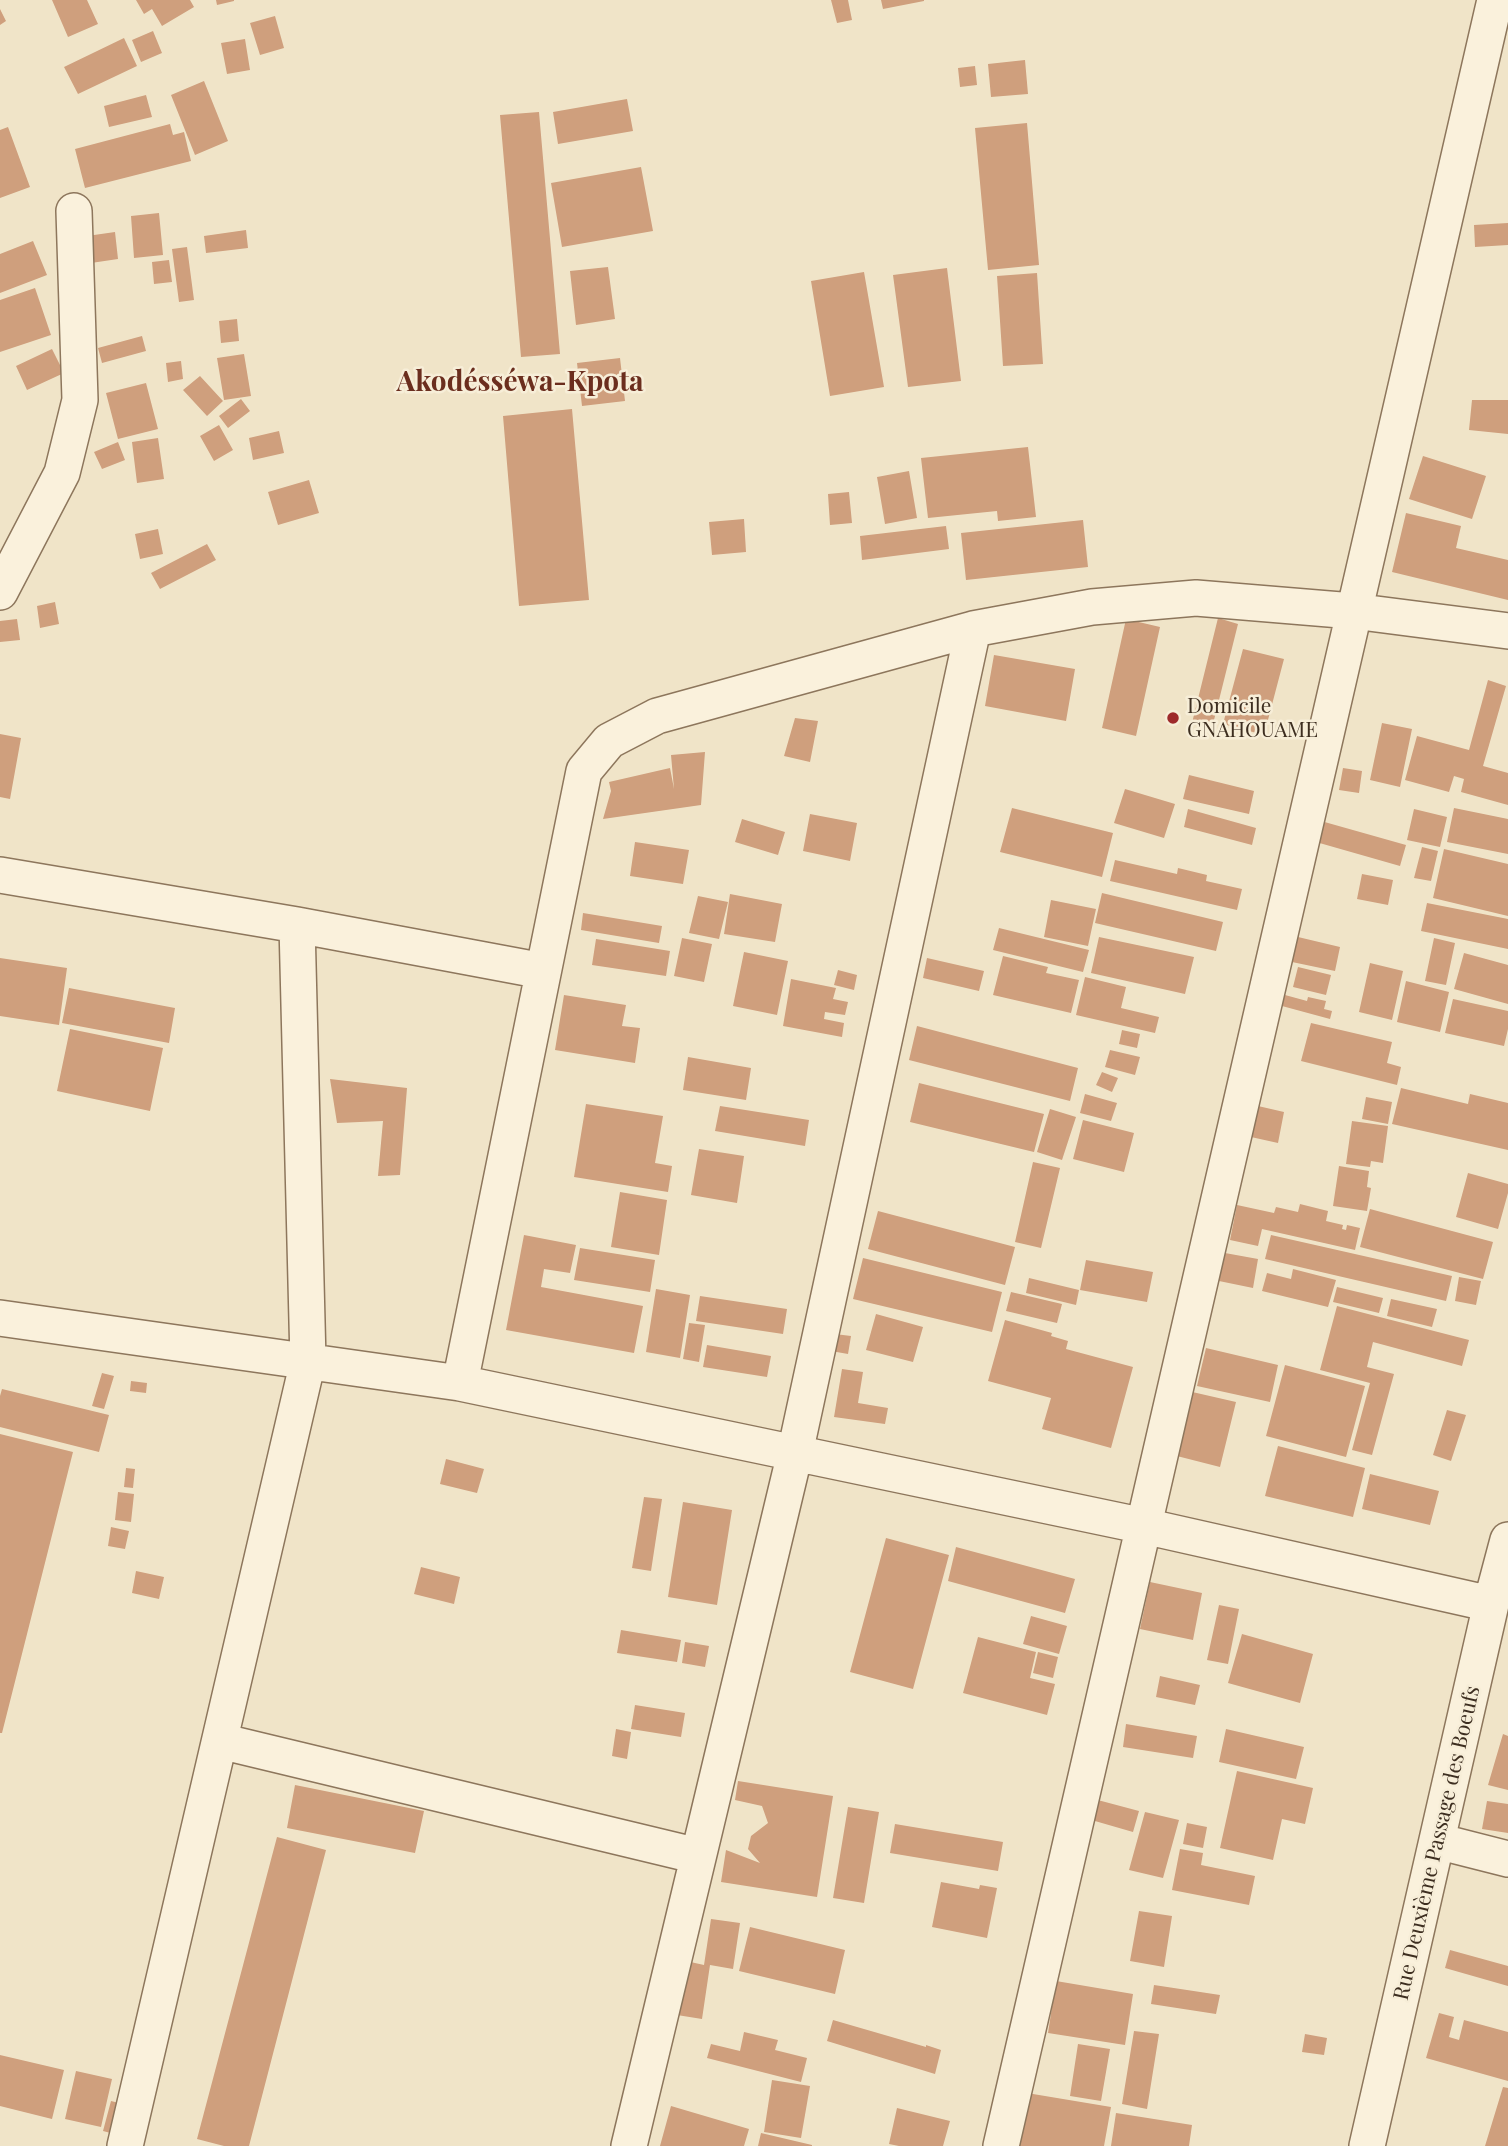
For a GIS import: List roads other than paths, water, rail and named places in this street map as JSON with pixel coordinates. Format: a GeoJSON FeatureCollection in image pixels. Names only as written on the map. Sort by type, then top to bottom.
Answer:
{"type":"FeatureCollection","features":[{"type":"Feature","properties":{"kind":"street"},"geometry":{"type":"LineString","coordinates":[[1001,2146],[1495,0]]}},
{"type":"Feature","properties":{"kind":"street"},"geometry":{"type":"LineString","coordinates":[[0,592],[62,473],[80,400],[74,211]]}},
{"type":"Feature","properties":{"kind":"street"},"geometry":{"type":"LineString","coordinates":[[460,1383],[584,771],[609,741],[657,716],[973,629],[1092,607],[1196,598],[1353,611],[1508,631]]}},
{"type":"Feature","properties":{"kind":"street"},"geometry":{"type":"LineString","coordinates":[[629,2146],[795,1453],[973,629]]}},
{"type":"Feature","properties":{"kind":"street"},"geometry":{"type":"LineString","coordinates":[[0,875],[297,925],[543,971]]}},
{"type":"Feature","properties":{"kind":"street"},"geometry":{"type":"LineString","coordinates":[[125,2146],[308,1361],[297,925]]}},
{"type":"Feature","properties":{"kind":"street"},"geometry":{"type":"LineString","coordinates":[[0,1318],[460,1383],[1144,1526],[1491,1604]]}},
{"type":"Feature","properties":{"kind":"street","name":"Rue Deuxième Passage des Boeufs"},"geometry":{"type":"LineString","coordinates":[[1367,2146],[1508,1540]]}},
{"type":"Feature","properties":{"kind":"street"},"geometry":{"type":"LineString","coordinates":[[220,1741],[698,1856]]}},
{"type":"Feature","properties":{"kind":"street"},"geometry":{"type":"LineString","coordinates":[[1437,1841],[1508,1859]]}},
{"type":"Feature","properties":{"kind":"place","name":"Domicile GNAHOUAME"},"geometry":{"type":"Point","coordinates":[1173,718]}},
{"type":"Feature","properties":{"kind":"district","name":"Akodésséwa-Kpota"},"geometry":{"type":"Point","coordinates":[520,382]}}]}
